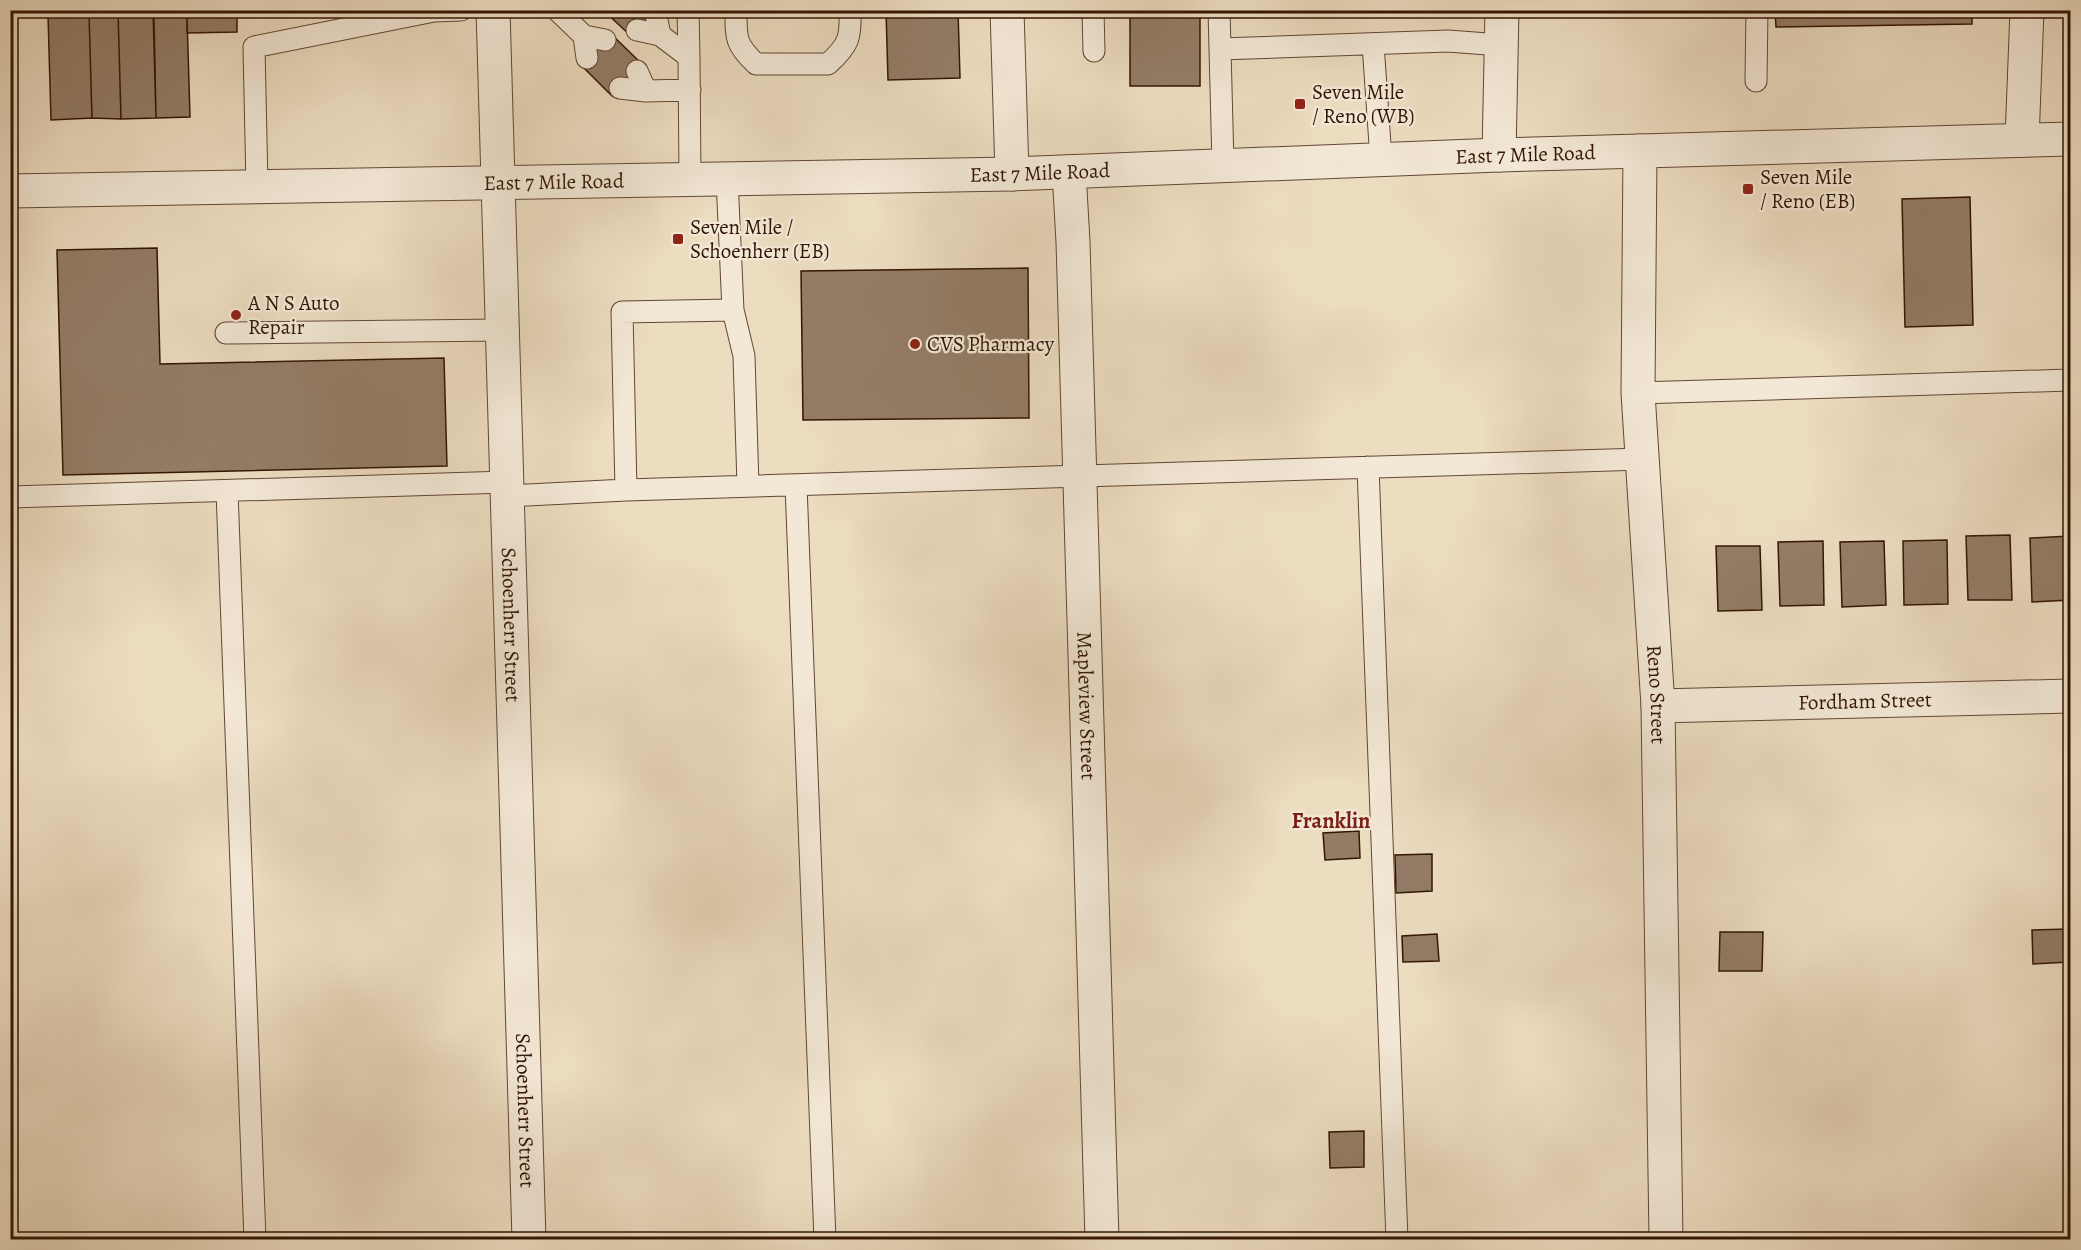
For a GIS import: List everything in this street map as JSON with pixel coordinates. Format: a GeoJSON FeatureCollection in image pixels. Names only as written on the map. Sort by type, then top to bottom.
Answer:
{"type":"FeatureCollection","features":[{"type":"Feature","properties":{"kind":"street","name":"Schoenherr Street"},"geometry":{"type":"LineString","coordinates":[[493,10],[529,1239]]}},
{"type":"Feature","properties":{"kind":"street"},"geometry":{"type":"LineString","coordinates":[[1007,10],[1012,174]]}},
{"type":"Feature","properties":{"kind":"street"},"geometry":{"type":"LineString","coordinates":[[1498,155],[1502,10]]}},
{"type":"Feature","properties":{"kind":"street"},"geometry":{"type":"LineString","coordinates":[[2022,140],[2027,10]]}},
{"type":"Feature","properties":{"kind":"street","name":"East 7 Mile Road"},"geometry":{"type":"LineString","coordinates":[[10,191],[1012,174],[1498,155],[2070,139]]}},
{"type":"Feature","properties":{"kind":"street","name":"Reno Street"},"geometry":{"type":"LineString","coordinates":[[1640,151],[1638,393],[1658,706],[1666,1239]]}},
{"type":"Feature","properties":{"kind":"street","name":"Mapleview Street"},"geometry":{"type":"LineString","coordinates":[[1069,172],[1074,254],[1102,1239]]}},
{"type":"Feature","properties":{"kind":"street","name":"Fordham Street"},"geometry":{"type":"LineString","coordinates":[[1658,706],[2070,696]]}},
{"type":"Feature","properties":{"kind":"lane"},"geometry":{"type":"LineString","coordinates":[[257,186],[254,47],[434,11],[460,10]]}},
{"type":"Feature","properties":{"kind":"lane"},"geometry":{"type":"LineString","coordinates":[[557,10],[584,36],[605,40]]}},
{"type":"Feature","properties":{"kind":"lane"},"geometry":{"type":"LineString","coordinates":[[655,10],[660,35]]}},
{"type":"Feature","properties":{"kind":"lane"},"geometry":{"type":"LineString","coordinates":[[688,10],[690,179]]}},
{"type":"Feature","properties":{"kind":"lane"},"geometry":{"type":"LineString","coordinates":[[736,10],[736,34],[742,51],[756,64],[828,64],[843,51],[851,34],[850,10]]}},
{"type":"Feature","properties":{"kind":"lane"},"geometry":{"type":"LineString","coordinates":[[1094,10],[1094,51]]}},
{"type":"Feature","properties":{"kind":"lane"},"geometry":{"type":"LineString","coordinates":[[1219,10],[1223,165]]}},
{"type":"Feature","properties":{"kind":"lane"},"geometry":{"type":"LineString","coordinates":[[1756,81],[1757,10]]}},
{"type":"Feature","properties":{"kind":"lane"},"geometry":{"type":"LineString","coordinates":[[637,30],[660,35],[689,57]]}},
{"type":"Feature","properties":{"kind":"lane"},"geometry":{"type":"LineString","coordinates":[[584,36],[587,57]]}},
{"type":"Feature","properties":{"kind":"lane"},"geometry":{"type":"LineString","coordinates":[[1220,49],[1448,41],[1501,45]]}},
{"type":"Feature","properties":{"kind":"lane"},"geometry":{"type":"LineString","coordinates":[[1372,44],[1381,159]]}},
{"type":"Feature","properties":{"kind":"lane"},"geometry":{"type":"LineString","coordinates":[[637,71],[646,91]]}},
{"type":"Feature","properties":{"kind":"lane"},"geometry":{"type":"LineString","coordinates":[[620,88],[646,91],[690,90]]}},
{"type":"Feature","properties":{"kind":"lane"},"geometry":{"type":"LineString","coordinates":[[727,179],[733,310],[744,356],[748,486]]}},
{"type":"Feature","properties":{"kind":"lane"},"geometry":{"type":"LineString","coordinates":[[626,490],[622,312],[733,310]]}},
{"type":"Feature","properties":{"kind":"lane"},"geometry":{"type":"LineString","coordinates":[[226,333],[502,330]]}},
{"type":"Feature","properties":{"kind":"lane"},"geometry":{"type":"LineString","coordinates":[[1638,393],[2070,380]]}},
{"type":"Feature","properties":{"kind":"lane"},"geometry":{"type":"LineString","coordinates":[[10,497],[227,490],[626,490],[1643,459]]}},
{"type":"Feature","properties":{"kind":"lane"},"geometry":{"type":"LineString","coordinates":[[1368,467],[1397,1239]]}},
{"type":"Feature","properties":{"kind":"lane"},"geometry":{"type":"LineString","coordinates":[[796,485],[825,1239]]}},
{"type":"Feature","properties":{"kind":"lane"},"geometry":{"type":"LineString","coordinates":[[227,490],[255,1239]]}},
{"type":"Feature","properties":{"kind":"building"},"geometry":{"type":"Polygon","coordinates":[[[118,10],[153,10],[156,118],[121,119],[118,10]]]}},
{"type":"Feature","properties":{"kind":"building"},"geometry":{"type":"Polygon","coordinates":[[[187,10],[237,10],[237,32],[187,33],[187,10]]]}},
{"type":"Feature","properties":{"kind":"building"},"geometry":{"type":"Polygon","coordinates":[[[603,10],[655,10],[631,36],[603,10]]]}},
{"type":"Feature","properties":{"kind":"building"},"geometry":{"type":"Polygon","coordinates":[[[886,10],[958,10],[960,78],[888,80],[886,10]]]}},
{"type":"Feature","properties":{"kind":"building"},"geometry":{"type":"Polygon","coordinates":[[[1130,10],[1200,10],[1200,86],[1130,86],[1130,10]]]}},
{"type":"Feature","properties":{"kind":"building"},"geometry":{"type":"Polygon","coordinates":[[[1775,10],[1972,10],[1972,24],[1776,27],[1775,10]]]}},
{"type":"Feature","properties":{"kind":"building"},"geometry":{"type":"Polygon","coordinates":[[[118,12],[121,119],[92,118],[89,14],[118,12]]]}},
{"type":"Feature","properties":{"kind":"building"},"geometry":{"type":"Polygon","coordinates":[[[89,14],[92,118],[51,120],[48,15],[89,14]]]}},
{"type":"Feature","properties":{"kind":"building"},"geometry":{"type":"Polygon","coordinates":[[[187,16],[190,117],[156,118],[154,17],[187,16]]]}},
{"type":"Feature","properties":{"kind":"building"},"geometry":{"type":"Polygon","coordinates":[[[611,34],[643,65],[612,96],[580,64],[611,34]]]}},
{"type":"Feature","properties":{"kind":"building"},"geometry":{"type":"Polygon","coordinates":[[[1970,197],[1973,325],[1905,327],[1902,199],[1970,197]]]}},
{"type":"Feature","properties":{"kind":"building"},"geometry":{"type":"Polygon","coordinates":[[[157,248],[160,364],[444,358],[447,466],[63,475],[57,250],[157,248]]]}},
{"type":"Feature","properties":{"kind":"building","name":"CVS Pharmacy"},"geometry":{"type":"Polygon","coordinates":[[[1028,268],[1029,418],[803,420],[801,271],[1028,268]]]}},
{"type":"Feature","properties":{"kind":"building"},"geometry":{"type":"Polygon","coordinates":[[[2010,535],[2012,600],[1968,600],[1966,536],[2010,535]]]}},
{"type":"Feature","properties":{"kind":"building"},"geometry":{"type":"Polygon","coordinates":[[[2070,536],[2070,600],[2032,602],[2030,538],[2070,536]]]}},
{"type":"Feature","properties":{"kind":"building"},"geometry":{"type":"Polygon","coordinates":[[[1947,540],[1948,604],[1904,605],[1903,541],[1947,540]]]}},
{"type":"Feature","properties":{"kind":"building"},"geometry":{"type":"Polygon","coordinates":[[[1823,541],[1824,605],[1780,606],[1778,542],[1823,541]]]}},
{"type":"Feature","properties":{"kind":"building"},"geometry":{"type":"Polygon","coordinates":[[[1884,541],[1886,605],[1842,607],[1840,542],[1884,541]]]}},
{"type":"Feature","properties":{"kind":"building"},"geometry":{"type":"Polygon","coordinates":[[[1716,546],[1760,546],[1762,610],[1718,611],[1716,546]]]}},
{"type":"Feature","properties":{"kind":"building"},"geometry":{"type":"Polygon","coordinates":[[[1359,831],[1360,858],[1325,860],[1323,833],[1359,831]]]}},
{"type":"Feature","properties":{"kind":"building"},"geometry":{"type":"Polygon","coordinates":[[[1432,854],[1432,891],[1396,893],[1395,855],[1432,854]]]}},
{"type":"Feature","properties":{"kind":"building"},"geometry":{"type":"Polygon","coordinates":[[[2068,929],[2069,962],[2033,964],[2032,930],[2068,929]]]}},
{"type":"Feature","properties":{"kind":"building"},"geometry":{"type":"Polygon","coordinates":[[[1720,932],[1763,932],[1762,971],[1719,971],[1720,932]]]}},
{"type":"Feature","properties":{"kind":"building"},"geometry":{"type":"Polygon","coordinates":[[[1437,934],[1439,961],[1403,962],[1402,936],[1437,934]]]}},
{"type":"Feature","properties":{"kind":"building"},"geometry":{"type":"Polygon","coordinates":[[[1364,1131],[1364,1167],[1330,1168],[1329,1132],[1364,1131]]]}},
{"type":"Feature","properties":{"kind":"place","name":"Seven Mile / Reno (WB)"},"geometry":{"type":"Point","coordinates":[1300,104]}},
{"type":"Feature","properties":{"kind":"place","name":"Seven Mile / Reno (EB)"},"geometry":{"type":"Point","coordinates":[1748,189]}},
{"type":"Feature","properties":{"kind":"place","name":"Seven Mile / Schoenherr (EB)"},"geometry":{"type":"Point","coordinates":[678,239]}},
{"type":"Feature","properties":{"kind":"place","name":"A N S Auto Repair"},"geometry":{"type":"Point","coordinates":[236,315]}},
{"type":"Feature","properties":{"kind":"place","name":"CVS Pharmacy"},"geometry":{"type":"Point","coordinates":[915,344]}},
{"type":"Feature","properties":{"kind":"district","name":"Franklin"},"geometry":{"type":"Point","coordinates":[1331,821]}}]}
